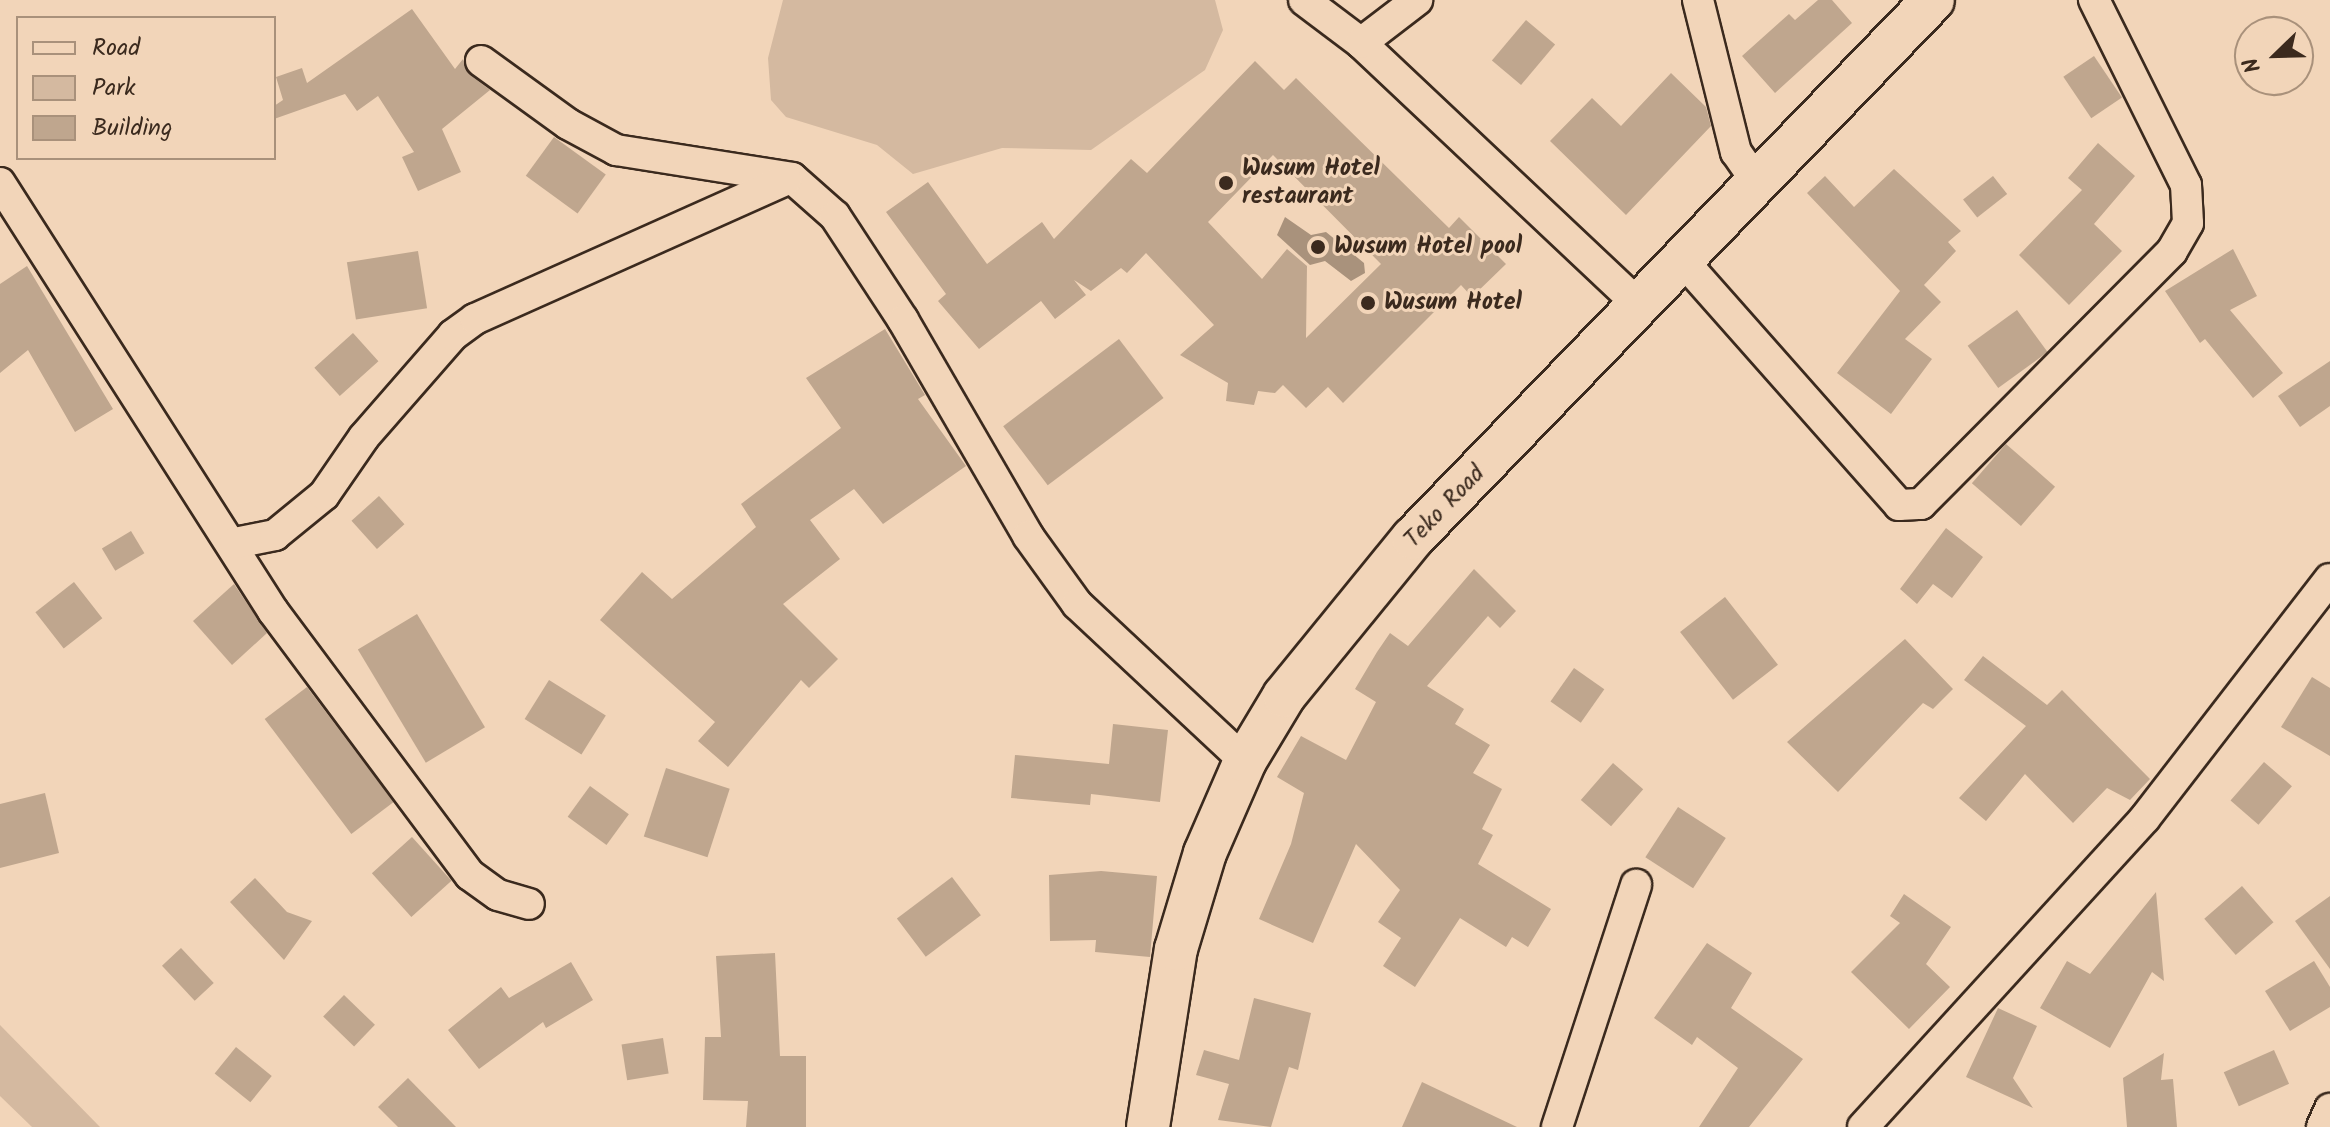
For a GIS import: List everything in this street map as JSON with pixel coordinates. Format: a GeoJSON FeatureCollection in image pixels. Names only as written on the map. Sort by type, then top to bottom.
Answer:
{"type":"FeatureCollection","features":[{"type":"Feature","properties":{"kind":"street"},"geometry":{"type":"LineString","coordinates":[[1304,0],[1361,43],[1641,307]]}},
{"type":"Feature","properties":{"kind":"street"},"geometry":{"type":"LineString","coordinates":[[1361,43],[1417,0]]}},
{"type":"Feature","properties":{"kind":"street"},"geometry":{"type":"LineString","coordinates":[[1698,0],[1736,152],[1759,185]]}},
{"type":"Feature","properties":{"kind":"street"},"geometry":{"type":"LineString","coordinates":[[1685,263],[1899,505],[1921,504],[2172,251],[2188,223],[2186,185],[2094,0]]}},
{"type":"Feature","properties":{"kind":"street","name":"Teko Road"},"geometry":{"type":"LineString","coordinates":[[1148,1127],[1176,949],[1205,853],[1245,761],[1284,696],[1413,538],[1685,263],[1934,1]]}},
{"type":"Feature","properties":{"kind":"street"},"geometry":{"type":"LineString","coordinates":[[481,61],[543,108],[616,150],[738,174],[792,178],[835,216],[867,260],[986,468],[1077,604],[1245,761]]}},
{"type":"Feature","properties":{"kind":"street"},"geometry":{"type":"LineString","coordinates":[[235,543],[275,535],[324,495],[364,437],[453,335],[475,319],[792,178]]}},
{"type":"Feature","properties":{"kind":"street"},"geometry":{"type":"LineString","coordinates":[[0,183],[86,325],[235,543],[273,611],[470,875],[498,895],[529,904]]}},
{"type":"Feature","properties":{"kind":"street"},"geometry":{"type":"LineString","coordinates":[[1863,1127],[2145,818],[2330,579]]}},
{"type":"Feature","properties":{"kind":"street"},"geometry":{"type":"LineString","coordinates":[[1557,1127],[1636,885]]}},
{"type":"Feature","properties":{"kind":"street"},"geometry":{"type":"LineString","coordinates":[[2322,1127],[2330,1109]]}},
{"type":"Feature","properties":{"kind":"green space"},"geometry":{"type":"Polygon","coordinates":[[[783,0],[1215,0],[1223,30],[1205,70],[1091,150],[1002,148],[913,174],[877,145],[786,117],[771,100],[768,58],[783,0]]]}},
{"type":"Feature","properties":{"kind":"green space"},"geometry":{"type":"Polygon","coordinates":[[[0,1025],[100,1127],[32,1127],[0,1096],[0,1025]]]}},
{"type":"Feature","properties":{"kind":"shaded area","name":"Wusum Hotel pool"},"geometry":{"type":"Polygon","coordinates":[[[1285,217],[1311,235],[1326,232],[1364,263],[1365,273],[1351,281],[1325,261],[1310,265],[1277,235],[1285,217]]]}},
{"type":"Feature","properties":{"kind":"building"},"geometry":{"type":"Polygon","coordinates":[[[1818,0],[1832,0],[1852,23],[1775,93],[1742,56],[1789,14],[1795,20],[1818,0]]]}},
{"type":"Feature","properties":{"kind":"building"},"geometry":{"type":"Polygon","coordinates":[[[412,9],[455,69],[463,59],[470,75],[490,90],[442,129],[461,172],[418,191],[402,157],[414,152],[378,96],[357,111],[345,94],[276,118],[276,105],[283,100],[276,77],[302,68],[307,83],[412,9]]]}},
{"type":"Feature","properties":{"kind":"building"},"geometry":{"type":"Polygon","coordinates":[[[1526,20],[1555,44],[1521,85],[1492,61],[1526,20]]]}},
{"type":"Feature","properties":{"kind":"building"},"geometry":{"type":"Polygon","coordinates":[[[2094,56],[2122,97],[2091,118],[2063,77],[2094,56]]]}},
{"type":"Feature","properties":{"kind":"building"},"geometry":{"type":"Polygon","coordinates":[[[1255,61],[1284,90],[1296,78],[1449,228],[1459,217],[1506,264],[1472,297],[1461,285],[1343,403],[1328,387],[1306,408],[1283,385],[1275,393],[1258,391],[1254,405],[1226,401],[1228,383],[1180,355],[1214,325],[1146,253],[1127,273],[1121,268],[1091,291],[1074,280],[1086,295],[1055,319],[1041,301],[979,349],[938,301],[946,294],[886,212],[928,182],[987,264],[1042,222],[1054,239],[1131,159],[1147,173],[1255,61]],[[1273,155],[1208,222],[1262,279],[1287,249],[1307,266],[1306,338],[1381,264],[1273,155]]]}},
{"type":"Feature","properties":{"kind":"building"},"geometry":{"type":"Polygon","coordinates":[[[1671,73],[1706,107],[1711,126],[1626,215],[1550,141],[1592,98],[1621,126],[1671,73]]]}},
{"type":"Feature","properties":{"kind":"building"},"geometry":{"type":"Polygon","coordinates":[[[554,137],[606,175],[578,213],[526,176],[554,137]]]}},
{"type":"Feature","properties":{"kind":"building"},"geometry":{"type":"Polygon","coordinates":[[[2098,143],[2135,176],[2094,224],[2122,251],[2069,305],[2019,255],[2082,190],[2068,178],[2098,143]]]}},
{"type":"Feature","properties":{"kind":"building"},"geometry":{"type":"Polygon","coordinates":[[[1894,169],[1961,231],[1948,242],[1956,251],[1924,285],[1941,302],[1905,339],[1932,359],[1891,414],[1837,373],[1900,291],[1807,193],[1825,176],[1854,207],[1894,169]]]}},
{"type":"Feature","properties":{"kind":"building"},"geometry":{"type":"Polygon","coordinates":[[[1993,176],[2007,194],[1977,218],[1963,199],[1993,176]]]}},
{"type":"Feature","properties":{"kind":"building"},"geometry":{"type":"Polygon","coordinates":[[[2233,249],[2257,296],[2230,310],[2283,373],[2253,398],[2205,339],[2200,343],[2165,291],[2233,249]]]}},
{"type":"Feature","properties":{"kind":"building"},"geometry":{"type":"Polygon","coordinates":[[[418,251],[427,308],[356,320],[347,262],[418,251]]]}},
{"type":"Feature","properties":{"kind":"building"},"geometry":{"type":"Polygon","coordinates":[[[27,266],[113,409],[75,432],[28,350],[0,373],[0,284],[27,266]]]}},
{"type":"Feature","properties":{"kind":"building"},"geometry":{"type":"Polygon","coordinates":[[[2017,310],[2048,352],[1998,388],[1968,346],[2017,310]]]}},
{"type":"Feature","properties":{"kind":"building"},"geometry":{"type":"Polygon","coordinates":[[[885,329],[925,395],[918,399],[966,466],[883,524],[854,489],[810,520],[840,559],[783,604],[838,659],[809,688],[801,680],[728,767],[698,741],[715,722],[600,620],[642,572],[672,599],[756,527],[741,504],[841,428],[806,378],[885,329]]]}},
{"type":"Feature","properties":{"kind":"building"},"geometry":{"type":"Polygon","coordinates":[[[353,333],[378,361],[340,396],[314,368],[353,333]]]}},
{"type":"Feature","properties":{"kind":"building"},"geometry":{"type":"Polygon","coordinates":[[[1119,339],[1164,398],[1048,485],[1003,426],[1119,339]]]}},
{"type":"Feature","properties":{"kind":"building"},"geometry":{"type":"Polygon","coordinates":[[[2330,361],[2330,406],[2300,427],[2278,396],[2330,361]]]}},
{"type":"Feature","properties":{"kind":"building"},"geometry":{"type":"Polygon","coordinates":[[[2006,444],[2055,487],[2021,526],[1972,483],[2006,444]]]}},
{"type":"Feature","properties":{"kind":"building"},"geometry":{"type":"Polygon","coordinates":[[[379,496],[404,524],[377,549],[352,521],[379,496]]]}},
{"type":"Feature","properties":{"kind":"building"},"geometry":{"type":"Polygon","coordinates":[[[1946,528],[1983,557],[1952,598],[1933,584],[1917,604],[1900,589],[1946,528]]]}},
{"type":"Feature","properties":{"kind":"building"},"geometry":{"type":"Polygon","coordinates":[[[131,531],[144,553],[115,571],[102,549],[131,531]]]}},
{"type":"Feature","properties":{"kind":"building"},"geometry":{"type":"Polygon","coordinates":[[[1474,569],[1516,611],[1500,628],[1488,616],[1427,686],[1464,709],[1455,724],[1490,745],[1473,773],[1502,789],[1482,829],[1493,835],[1478,864],[1551,909],[1528,947],[1512,937],[1506,947],[1460,918],[1415,987],[1383,966],[1401,938],[1378,922],[1400,890],[1356,844],[1313,943],[1259,919],[1291,844],[1304,793],[1277,777],[1301,736],[1346,760],[1376,702],[1355,689],[1377,652],[1390,633],[1408,646],[1474,569]]]}},
{"type":"Feature","properties":{"kind":"building"},"geometry":{"type":"Polygon","coordinates":[[[74,582],[102,618],[64,648],[35,612],[74,582]]]}},
{"type":"Feature","properties":{"kind":"building"},"geometry":{"type":"Polygon","coordinates":[[[234,584],[267,633],[232,665],[193,621],[234,584]]]}},
{"type":"Feature","properties":{"kind":"building"},"geometry":{"type":"Polygon","coordinates":[[[1725,597],[1778,665],[1733,700],[1680,632],[1725,597]]]}},
{"type":"Feature","properties":{"kind":"building"},"geometry":{"type":"Polygon","coordinates":[[[417,614],[485,727],[426,763],[358,650],[417,614]]]}},
{"type":"Feature","properties":{"kind":"building"},"geometry":{"type":"Polygon","coordinates":[[[1905,639],[1953,689],[1933,709],[1923,703],[1838,792],[1787,742],[1905,639]]]}},
{"type":"Feature","properties":{"kind":"building"},"geometry":{"type":"Polygon","coordinates":[[[1983,656],[2047,705],[2062,690],[2150,779],[2130,800],[2107,788],[2073,823],[2025,774],[1986,821],[1959,798],[2026,726],[1964,680],[1983,656]]]}},
{"type":"Feature","properties":{"kind":"building"},"geometry":{"type":"Polygon","coordinates":[[[1574,668],[1604,689],[1581,723],[1550,702],[1574,668]]]}},
{"type":"Feature","properties":{"kind":"building"},"geometry":{"type":"Polygon","coordinates":[[[2312,677],[2330,688],[2330,756],[2281,727],[2312,677]]]}},
{"type":"Feature","properties":{"kind":"building"},"geometry":{"type":"Polygon","coordinates":[[[549,680],[606,716],[581,755],[525,719],[549,680]]]}},
{"type":"Feature","properties":{"kind":"building"},"geometry":{"type":"Polygon","coordinates":[[[307,687],[394,802],[351,834],[265,719],[307,687]]]}},
{"type":"Feature","properties":{"kind":"building"},"geometry":{"type":"Polygon","coordinates":[[[1113,724],[1168,730],[1160,802],[1091,794],[1090,805],[1011,798],[1015,755],[1109,764],[1113,724]]]}},
{"type":"Feature","properties":{"kind":"building"},"geometry":{"type":"Polygon","coordinates":[[[2264,762],[2292,786],[2258,825],[2231,800],[2264,762]]]}},
{"type":"Feature","properties":{"kind":"building"},"geometry":{"type":"Polygon","coordinates":[[[1613,763],[1643,789],[1611,826],[1581,800],[1613,763]]]}},
{"type":"Feature","properties":{"kind":"building"},"geometry":{"type":"Polygon","coordinates":[[[666,768],[730,789],[707,857],[644,836],[666,768]]]}},
{"type":"Feature","properties":{"kind":"building"},"geometry":{"type":"Polygon","coordinates":[[[590,786],[629,814],[606,845],[568,817],[590,786]]]}},
{"type":"Feature","properties":{"kind":"building"},"geometry":{"type":"Polygon","coordinates":[[[45,793],[59,853],[0,868],[0,804],[45,793]]]}},
{"type":"Feature","properties":{"kind":"building"},"geometry":{"type":"Polygon","coordinates":[[[1678,807],[1726,838],[1693,888],[1645,857],[1678,807]]]}},
{"type":"Feature","properties":{"kind":"building"},"geometry":{"type":"Polygon","coordinates":[[[412,837],[451,881],[411,917],[372,873],[412,837]]]}},
{"type":"Feature","properties":{"kind":"building"},"geometry":{"type":"Polygon","coordinates":[[[1101,871],[1157,876],[1150,957],[1095,952],[1096,940],[1050,941],[1049,875],[1101,871]]]}},
{"type":"Feature","properties":{"kind":"building"},"geometry":{"type":"Polygon","coordinates":[[[952,877],[981,915],[926,957],[897,919],[952,877]]]}},
{"type":"Feature","properties":{"kind":"building"},"geometry":{"type":"Polygon","coordinates":[[[255,878],[287,912],[312,921],[284,960],[230,902],[255,878]]]}},
{"type":"Feature","properties":{"kind":"building"},"geometry":{"type":"Polygon","coordinates":[[[2242,886],[2273,922],[2236,955],[2204,919],[2242,886]]]}},
{"type":"Feature","properties":{"kind":"building"},"geometry":{"type":"Polygon","coordinates":[[[2156,892],[2164,981],[2152,972],[2110,1048],[2040,1008],[2067,961],[2090,974],[2156,892]]]}},
{"type":"Feature","properties":{"kind":"building"},"geometry":{"type":"Polygon","coordinates":[[[1904,894],[1951,927],[1926,964],[1950,987],[1909,1029],[1851,972],[1900,923],[1890,916],[1904,894]]]}},
{"type":"Feature","properties":{"kind":"building"},"geometry":{"type":"Polygon","coordinates":[[[2330,896],[2330,969],[2295,921],[2330,896]]]}},
{"type":"Feature","properties":{"kind":"building"},"geometry":{"type":"Polygon","coordinates":[[[1707,943],[1752,973],[1731,1008],[1803,1059],[1749,1127],[1699,1127],[1738,1068],[1697,1037],[1692,1045],[1654,1018],[1707,943]]]}},
{"type":"Feature","properties":{"kind":"building"},"geometry":{"type":"Polygon","coordinates":[[[181,948],[214,983],[195,1001],[162,966],[181,948]]]}},
{"type":"Feature","properties":{"kind":"building"},"geometry":{"type":"Polygon","coordinates":[[[775,953],[780,1056],[806,1056],[806,1127],[746,1127],[748,1101],[703,1100],[705,1037],[721,1037],[716,956],[775,953]]]}},
{"type":"Feature","properties":{"kind":"building"},"geometry":{"type":"Polygon","coordinates":[[[2314,961],[2330,987],[2330,1007],[2290,1031],[2265,991],[2314,961]]]}},
{"type":"Feature","properties":{"kind":"building"},"geometry":{"type":"Polygon","coordinates":[[[571,962],[593,1000],[546,1028],[543,1022],[479,1069],[448,1030],[501,987],[509,998],[571,962]]]}},
{"type":"Feature","properties":{"kind":"building"},"geometry":{"type":"Polygon","coordinates":[[[344,995],[375,1025],[354,1046],[323,1017],[344,995]]]}},
{"type":"Feature","properties":{"kind":"building"},"geometry":{"type":"Polygon","coordinates":[[[1254,998],[1311,1013],[1298,1070],[1289,1067],[1271,1127],[1218,1120],[1229,1084],[1196,1075],[1204,1050],[1239,1060],[1254,998]]]}},
{"type":"Feature","properties":{"kind":"building"},"geometry":{"type":"Polygon","coordinates":[[[1998,1008],[2037,1026],[2013,1078],[2033,1108],[1966,1077],[1998,1008]]]}},
{"type":"Feature","properties":{"kind":"building"},"geometry":{"type":"Polygon","coordinates":[[[663,1038],[669,1074],[627,1080],[622,1045],[663,1038]]]}},
{"type":"Feature","properties":{"kind":"building"},"geometry":{"type":"Polygon","coordinates":[[[236,1047],[272,1076],[250,1102],[215,1073],[236,1047]]]}},
{"type":"Feature","properties":{"kind":"building"},"geometry":{"type":"Polygon","coordinates":[[[2274,1050],[2289,1084],[2239,1106],[2224,1072],[2274,1050]]]}},
{"type":"Feature","properties":{"kind":"building"},"geometry":{"type":"Polygon","coordinates":[[[2164,1053],[2161,1080],[2173,1079],[2177,1127],[2127,1127],[2123,1078],[2164,1053]]]}},
{"type":"Feature","properties":{"kind":"building"},"geometry":{"type":"Polygon","coordinates":[[[408,1078],[456,1127],[398,1127],[378,1107],[408,1078]]]}},
{"type":"Feature","properties":{"kind":"building"},"geometry":{"type":"Polygon","coordinates":[[[1422,1082],[1517,1127],[1402,1127],[1422,1082]]]}},
{"type":"Feature","properties":{"kind":"place","name":"Wusum Hotel restaurant"},"geometry":{"type":"Point","coordinates":[1226,183]}},
{"type":"Feature","properties":{"kind":"place","name":"Wusum Hotel pool"},"geometry":{"type":"Point","coordinates":[1318,247]}},
{"type":"Feature","properties":{"kind":"place","name":"Wusum Hotel"},"geometry":{"type":"Point","coordinates":[1368,303]}}]}
